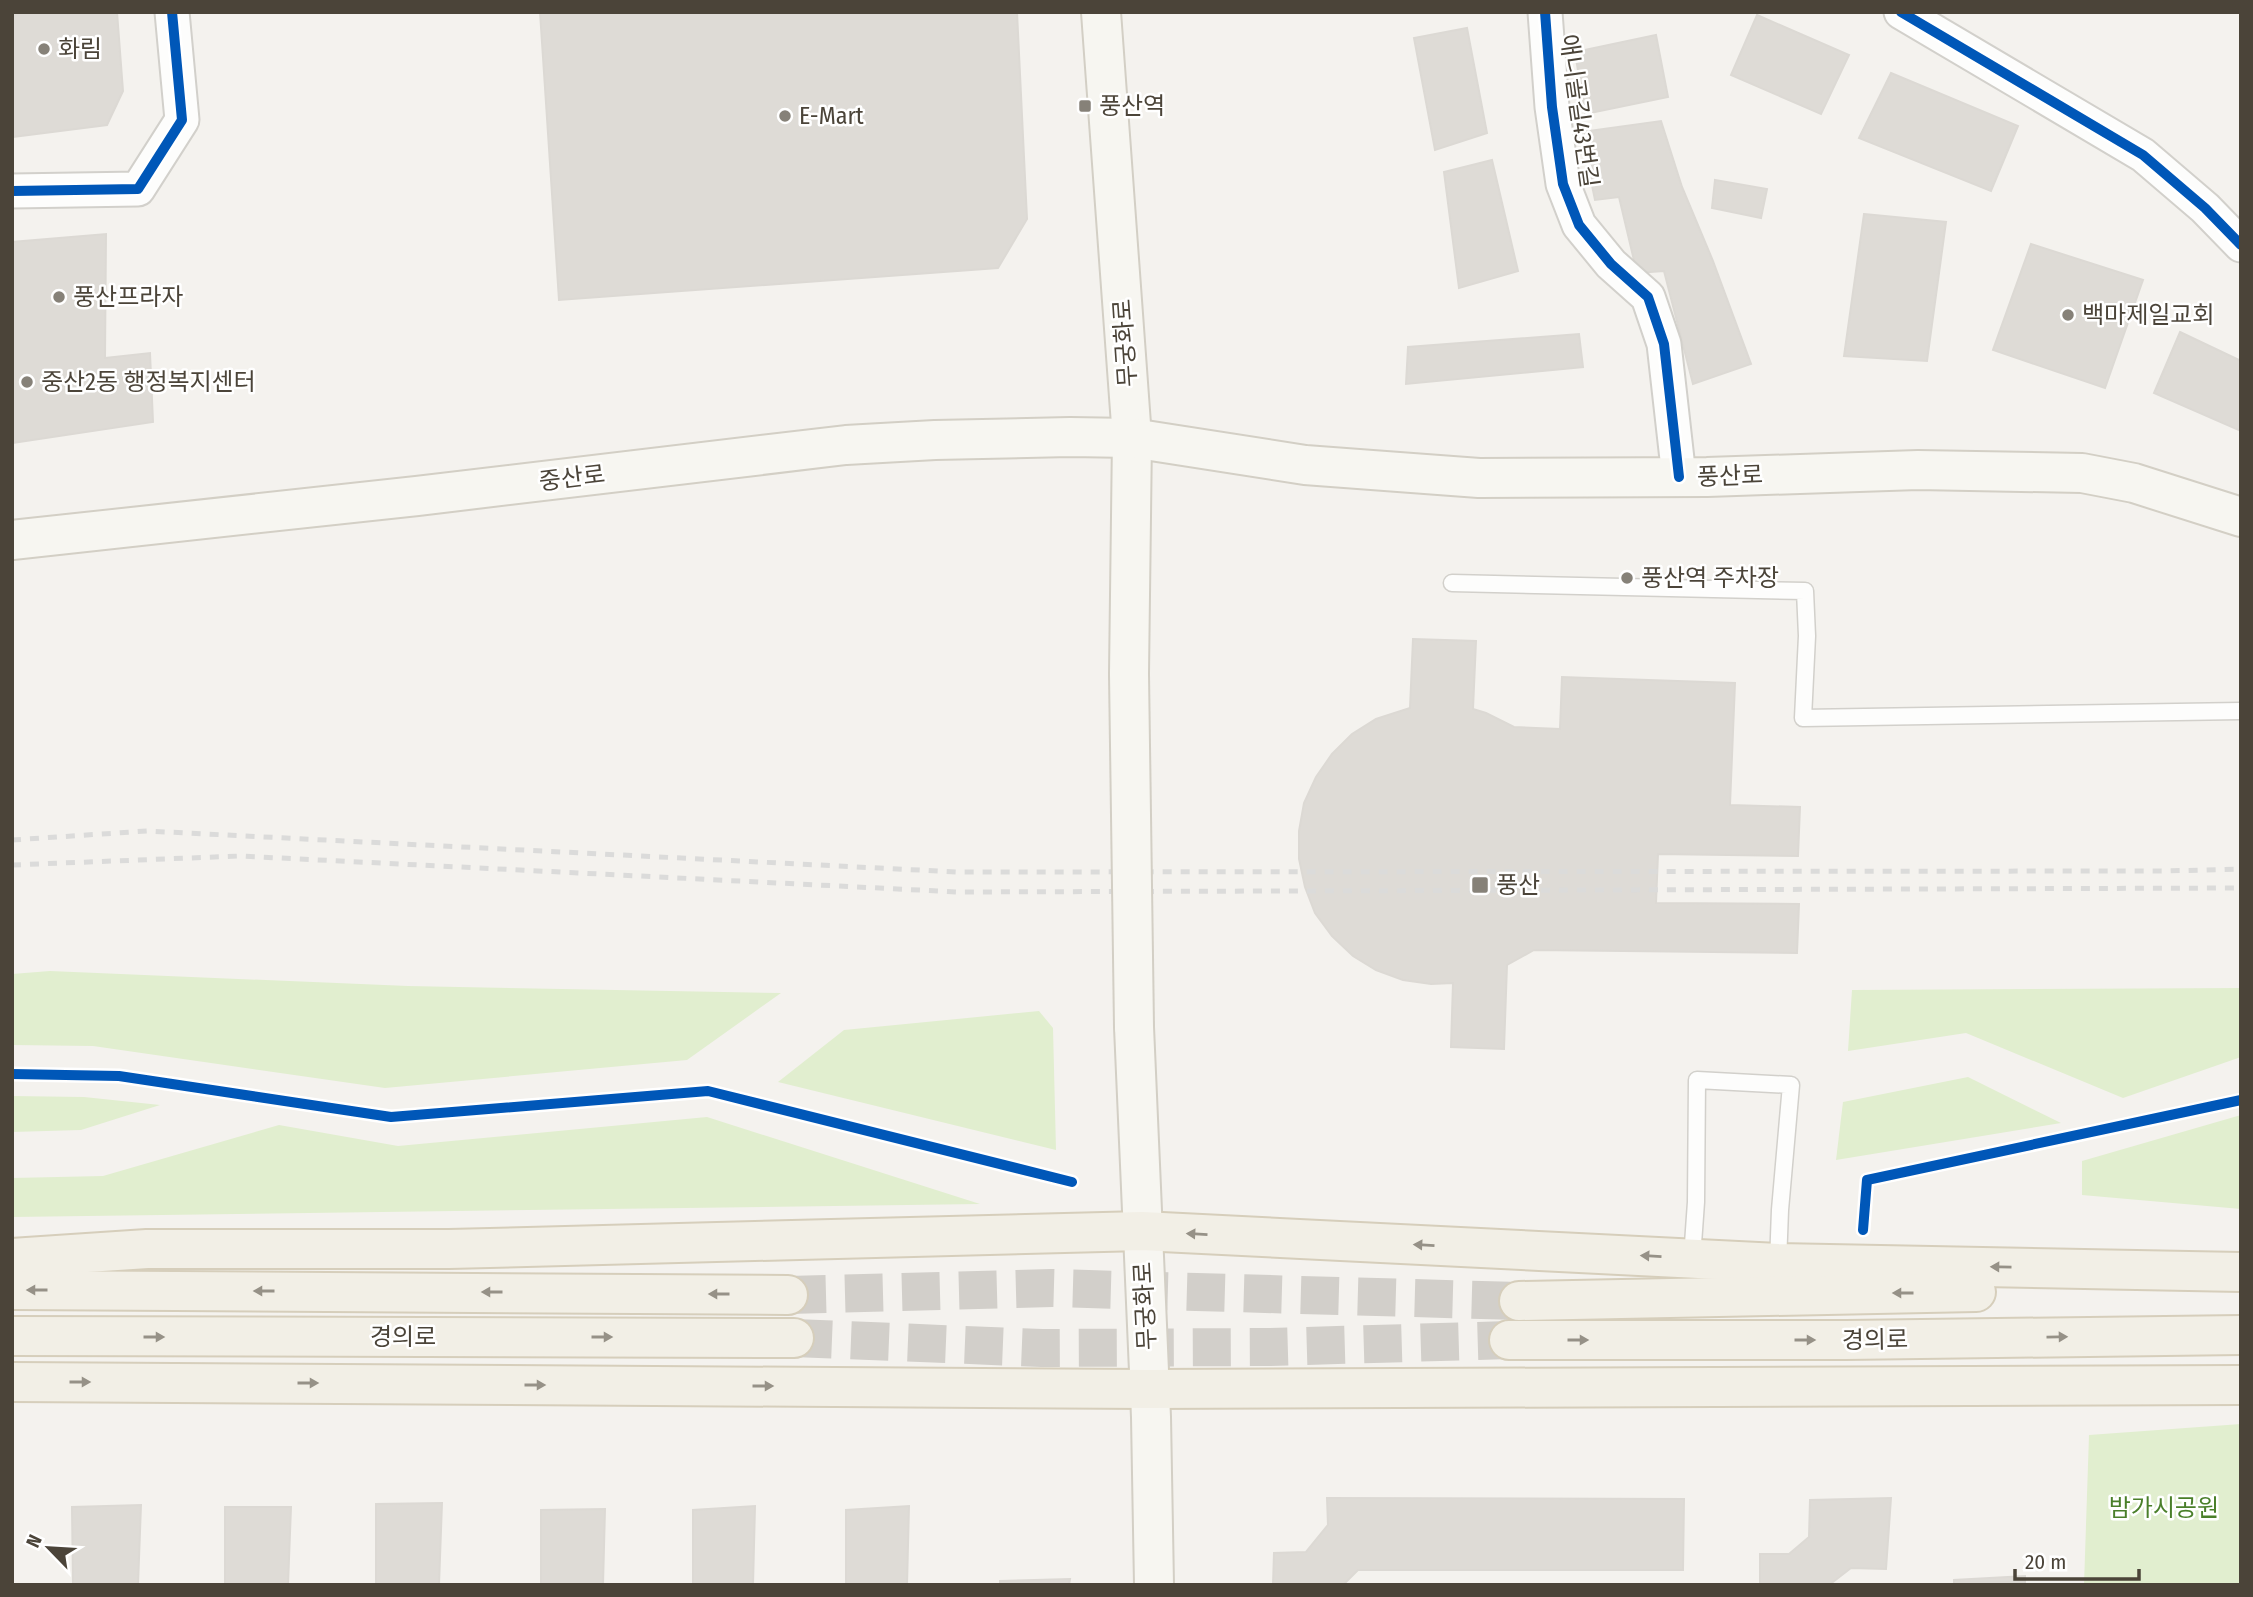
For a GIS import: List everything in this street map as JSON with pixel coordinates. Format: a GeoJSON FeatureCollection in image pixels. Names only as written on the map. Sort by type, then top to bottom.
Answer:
{"type":"FeatureCollection","features":[{"type":"Feature","properties":{"kind":"main road","name":"무궁화로"},"geometry":{"type":"LineString","coordinates":[[1101,12],[1132,438],[1129,674],[1134,1027],[1154,1585]]}},
{"type":"Feature","properties":{"kind":"main road","name":"풍산로"},"geometry":{"type":"LineString","coordinates":[[1132,438],[1305,465],[1479,478],[1679,477],[1918,470],[2082,474],[2134,483],[2241,517]]}},
{"type":"Feature","properties":{"kind":"main road","name":"중산로"},"geometry":{"type":"LineString","coordinates":[[12,540],[417,496],[846,445],[935,439],[1132,438]]}},
{"type":"Feature","properties":{"kind":"main road"},"geometry":{"type":"LineString","coordinates":[[12,1258],[147,1249],[449,1249],[1142,1231],[1779,1263],[2241,1272]]}},
{"type":"Feature","properties":{"kind":"main road","name":"경의로"},"geometry":{"type":"LineString","coordinates":[[12,1290],[788,1295]]}},
{"type":"Feature","properties":{"kind":"main road","name":"경의로"},"geometry":{"type":"LineString","coordinates":[[1519,1301],[1853,1293],[2241,1290]]}},
{"type":"Feature","properties":{"kind":"main road","name":"경의로"},"geometry":{"type":"LineString","coordinates":[[1509,1340],[1846,1340],[2241,1335]]}},
{"type":"Feature","properties":{"kind":"main road","name":"경의로"},"geometry":{"type":"LineString","coordinates":[[12,1336],[794,1338]]}},
{"type":"Feature","properties":{"kind":"main road"},"geometry":{"type":"LineString","coordinates":[[12,1382],[1149,1389],[2241,1385]]}},
{"type":"Feature","properties":{"kind":"street"},"geometry":{"type":"LineString","coordinates":[[12,191],[138,189],[182,120],[172,12]]}},
{"type":"Feature","properties":{"kind":"street","name":"애니골길43번길"},"geometry":{"type":"LineString","coordinates":[[1545,12],[1552,107],[1563,184],[1579,225],[1611,264],[1648,297],[1664,344],[1679,477]]}},
{"type":"Feature","properties":{"kind":"street"},"geometry":{"type":"LineString","coordinates":[[1901,12],[2143,155],[2205,208],[2241,245]]}},
{"type":"Feature","properties":{"kind":"lane"},"geometry":{"type":"LineString","coordinates":[[1452,583],[1805,591],[1807,636],[1803,719],[2241,711]]}},
{"type":"Feature","properties":{"kind":"lane"},"geometry":{"type":"LineString","coordinates":[[1692,1258],[1696,1202],[1697,1080],[1791,1085],[1780,1210],[1779,1263]]}},
{"type":"Feature","properties":{"kind":"green space"},"geometry":{"type":"Polygon","coordinates":[[[50,971],[408,986],[781,993],[687,1060],[385,1088],[93,1046],[12,1045],[12,974],[50,971]]]}},
{"type":"Feature","properties":{"kind":"green space"},"geometry":{"type":"Polygon","coordinates":[[[2241,988],[2241,1057],[2123,1098],[1966,1033],[1848,1051],[1852,990],[2241,988]]]}},
{"type":"Feature","properties":{"kind":"green space"},"geometry":{"type":"Polygon","coordinates":[[[1039,1011],[1053,1028],[1056,1150],[778,1082],[844,1030],[1039,1011]]]}},
{"type":"Feature","properties":{"kind":"green space"},"geometry":{"type":"Polygon","coordinates":[[[1968,1077],[2061,1123],[1836,1160],[1843,1102],[1968,1077]]]}},
{"type":"Feature","properties":{"kind":"green space"},"geometry":{"type":"Polygon","coordinates":[[[12,1096],[84,1097],[160,1105],[81,1130],[12,1132],[12,1096]]]}},
{"type":"Feature","properties":{"kind":"green space"},"geometry":{"type":"Polygon","coordinates":[[[2241,1115],[2241,1209],[2082,1195],[2082,1161],[2241,1115]]]}},
{"type":"Feature","properties":{"kind":"green space"},"geometry":{"type":"Polygon","coordinates":[[[707,1117],[980,1204],[12,1217],[12,1178],[103,1176],[279,1125],[398,1146],[707,1117]]]}},
{"type":"Feature","properties":{"kind":"green space","name":"밤가시공원"},"geometry":{"type":"Polygon","coordinates":[[[2241,1424],[2241,1585],[2084,1585],[2089,1435],[2241,1424]]]}},
{"type":"Feature","properties":{"kind":"building"},"geometry":{"type":"Polygon","coordinates":[[[12,12],[117,12],[123,91],[107,125],[12,137],[12,12]]]}},
{"type":"Feature","properties":{"kind":"building","name":"E-Mart"},"geometry":{"type":"Polygon","coordinates":[[[540,12],[1017,12],[1027,219],[998,268],[559,300],[540,12]]]}},
{"type":"Feature","properties":{"kind":"building"},"geometry":{"type":"Polygon","coordinates":[[[1757,15],[1849,55],[1821,114],[1731,75],[1757,15]]]}},
{"type":"Feature","properties":{"kind":"building"},"geometry":{"type":"Polygon","coordinates":[[[1467,28],[1487,133],[1435,150],[1414,38],[1467,28]]]}},
{"type":"Feature","properties":{"kind":"building"},"geometry":{"type":"Polygon","coordinates":[[[1656,35],[1668,97],[1585,114],[1575,52],[1656,35]]]}},
{"type":"Feature","properties":{"kind":"building"},"geometry":{"type":"Polygon","coordinates":[[[1891,73],[2018,126],[1991,191],[1859,138],[1891,73]]]}},
{"type":"Feature","properties":{"kind":"building"},"geometry":{"type":"Polygon","coordinates":[[[1661,121],[1682,187],[1751,364],[1693,384],[1664,271],[1637,273],[1619,197],[1595,200],[1581,132],[1661,121]]]}},
{"type":"Feature","properties":{"kind":"building"},"geometry":{"type":"Polygon","coordinates":[[[1492,160],[1518,271],[1459,288],[1444,172],[1492,160]]]}},
{"type":"Feature","properties":{"kind":"building"},"geometry":{"type":"Polygon","coordinates":[[[1715,180],[1767,189],[1761,218],[1712,208],[1715,180]]]}},
{"type":"Feature","properties":{"kind":"building"},"geometry":{"type":"Polygon","coordinates":[[[1864,214],[1946,222],[1927,361],[1844,356],[1864,214]]]}},
{"type":"Feature","properties":{"kind":"building","name":"풍산프라자"},"geometry":{"type":"Polygon","coordinates":[[[106,234],[105,358],[150,353],[153,422],[12,443],[12,242],[106,234]]]}},
{"type":"Feature","properties":{"kind":"building","name":"백마제일교회"},"geometry":{"type":"Polygon","coordinates":[[[2031,244],[2143,280],[2105,388],[1993,350],[2031,244]]]}},
{"type":"Feature","properties":{"kind":"building"},"geometry":{"type":"Polygon","coordinates":[[[2180,332],[2241,361],[2241,431],[2154,393],[2180,332]]]}},
{"type":"Feature","properties":{"kind":"building"},"geometry":{"type":"Polygon","coordinates":[[[1579,334],[1583,367],[1406,384],[1408,347],[1579,334]]]}},
{"type":"Feature","properties":{"kind":"building"},"geometry":{"type":"Polygon","coordinates":[[[1413,639],[1476,641],[1473,709],[1514,727],[1560,729],[1562,677],[1735,683],[1730,805],[1800,807],[1798,856],[1658,854],[1656,903],[1799,904],[1797,953],[1534,950],[1507,965],[1504,1049],[1451,1047],[1453,983],[1431,984],[1403,980],[1376,970],[1353,956],[1332,936],[1315,913],[1305,887],[1299,859],[1299,831],[1304,803],[1316,777],[1332,754],[1352,734],[1376,719],[1410,708],[1413,639]]]}},
{"type":"Feature","properties":{"kind":"building"},"geometry":{"type":"Polygon","coordinates":[[[1327,1498],[1684,1499],[1683,1570],[1358,1570],[1343,1585],[1273,1585],[1274,1553],[1306,1552],[1328,1525],[1327,1498]]]}},
{"type":"Feature","properties":{"kind":"building"},"geometry":{"type":"Polygon","coordinates":[[[1891,1498],[1886,1569],[1851,1568],[1829,1585],[1760,1585],[1760,1554],[1789,1554],[1809,1537],[1810,1500],[1891,1498]]]}},
{"type":"Feature","properties":{"kind":"building"},"geometry":{"type":"Polygon","coordinates":[[[442,1503],[439,1585],[376,1585],[376,1504],[442,1503]]]}},
{"type":"Feature","properties":{"kind":"building"},"geometry":{"type":"Polygon","coordinates":[[[141,1505],[138,1585],[73,1585],[72,1507],[141,1505]]]}},
{"type":"Feature","properties":{"kind":"building"},"geometry":{"type":"Polygon","coordinates":[[[755,1506],[753,1585],[693,1585],[693,1510],[755,1506]]]}},
{"type":"Feature","properties":{"kind":"building"},"geometry":{"type":"Polygon","coordinates":[[[909,1506],[907,1585],[846,1585],[846,1510],[909,1506]]]}},
{"type":"Feature","properties":{"kind":"building"},"geometry":{"type":"Polygon","coordinates":[[[225,1507],[291,1507],[288,1585],[225,1585],[225,1507]]]}},
{"type":"Feature","properties":{"kind":"building"},"geometry":{"type":"Polygon","coordinates":[[[605,1509],[603,1585],[541,1585],[541,1510],[605,1509]]]}},
{"type":"Feature","properties":{"kind":"building"},"geometry":{"type":"Polygon","coordinates":[[[2025,1576],[2025,1585],[1954,1585],[1954,1580],[2025,1576]]]}},
{"type":"Feature","properties":{"kind":"building"},"geometry":{"type":"Polygon","coordinates":[[[1070,1579],[1069,1585],[1000,1585],[1000,1581],[1070,1579]]]}},
{"type":"Feature","properties":{"kind":"tunnel"},"geometry":{"type":"LineString","coordinates":[[788,1295],[1052,1288],[1519,1301]]}},
{"type":"Feature","properties":{"kind":"tunnel"},"geometry":{"type":"LineString","coordinates":[[794,1338],[1042,1348],[1270,1347],[1509,1340]]}},
{"type":"Feature","properties":{"kind":"railway"},"geometry":{"type":"LineString","coordinates":[[12,840],[147,831],[957,872],[2241,869]]}},
{"type":"Feature","properties":{"kind":"railway"},"geometry":{"type":"LineString","coordinates":[[12,865],[240,856],[958,892],[2241,888]]}},
{"type":"Feature","properties":{"kind":"cycle path"},"geometry":{"type":"LineString","coordinates":[[12,191],[138,189],[182,120],[172,12]]}},
{"type":"Feature","properties":{"kind":"cycle path"},"geometry":{"type":"LineString","coordinates":[[1545,12],[1552,107],[1563,184],[1579,225],[1611,264],[1648,297],[1664,344],[1679,477]]}},
{"type":"Feature","properties":{"kind":"cycle path"},"geometry":{"type":"LineString","coordinates":[[1901,12],[2143,155],[2205,208],[2241,245]]}},
{"type":"Feature","properties":{"kind":"cycle path"},"geometry":{"type":"LineString","coordinates":[[12,1074],[119,1076],[391,1117],[708,1091],[1072,1182]]}},
{"type":"Feature","properties":{"kind":"cycle path"},"geometry":{"type":"LineString","coordinates":[[1863,1230],[1867,1180],[2241,1100]]}},
{"type":"Feature","properties":{"kind":"place","name":"화림"},"geometry":{"type":"Point","coordinates":[44,49]}},
{"type":"Feature","properties":{"kind":"place","name":"풍산역"},"geometry":{"type":"Point","coordinates":[1085,106]}},
{"type":"Feature","properties":{"kind":"place","name":"E-Mart"},"geometry":{"type":"Point","coordinates":[785,116]}},
{"type":"Feature","properties":{"kind":"place","name":"풍산프라자"},"geometry":{"type":"Point","coordinates":[59,297]}},
{"type":"Feature","properties":{"kind":"place","name":"백마제일교회"},"geometry":{"type":"Point","coordinates":[2068,315]}},
{"type":"Feature","properties":{"kind":"place","name":"중산2동 행정복지센터"},"geometry":{"type":"Point","coordinates":[27,382]}},
{"type":"Feature","properties":{"kind":"place","name":"풍산역 주차장"},"geometry":{"type":"Point","coordinates":[1627,578]}},
{"type":"Feature","properties":{"kind":"place","name":"풍산"},"geometry":{"type":"Point","coordinates":[1480,885]}}]}
